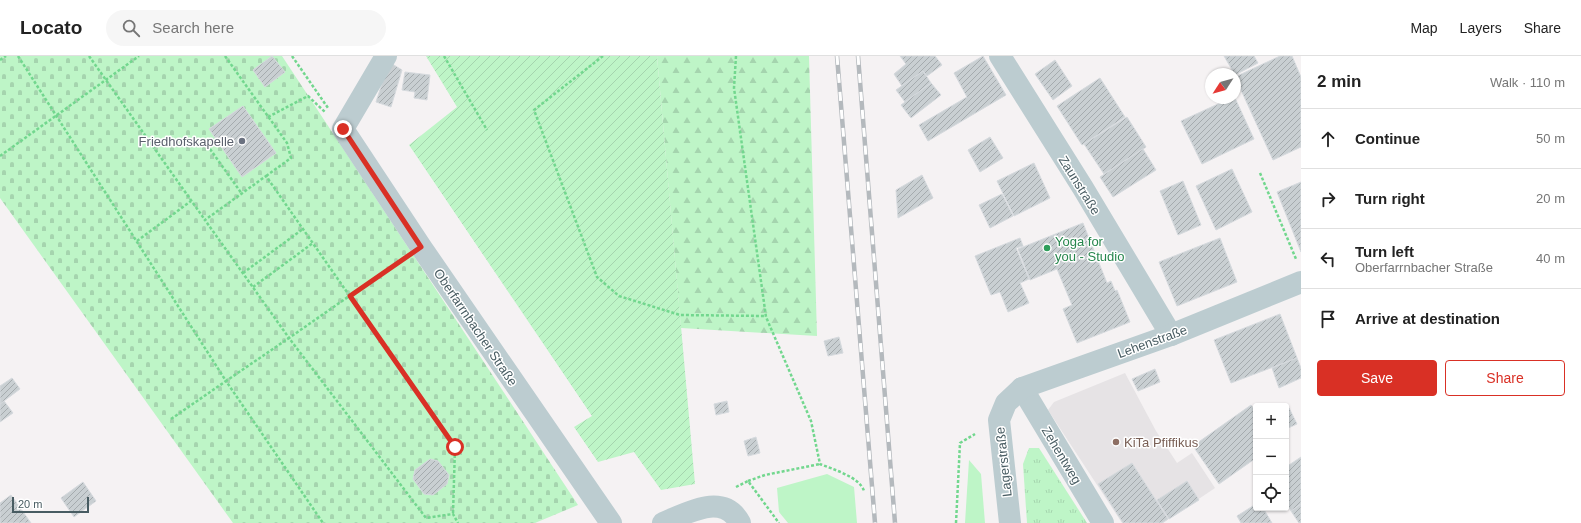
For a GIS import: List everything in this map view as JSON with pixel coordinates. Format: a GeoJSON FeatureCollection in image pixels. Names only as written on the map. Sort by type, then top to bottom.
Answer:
{"type":"FeatureCollection","features":[{"type":"Feature","properties":{"kind":"street"},"geometry":{"type":"LineString","coordinates":[[343,129],[386,56]]}},
{"type":"Feature","properties":{"kind":"street","name":"Zaunstraße"},"geometry":{"type":"LineString","coordinates":[[1000,56],[1083,188],[1171,335]]}},
{"type":"Feature","properties":{"kind":"street","name":"Oberfarrnbacher Straße"},"geometry":{"type":"LineString","coordinates":[[343,129],[421,247],[610,523]]}},
{"type":"Feature","properties":{"kind":"street","name":"Lehenstraße"},"geometry":{"type":"LineString","coordinates":[[1002,412],[1022,388],[1171,335],[1300,273]]}},
{"type":"Feature","properties":{"kind":"street","name":"Zehentweg"},"geometry":{"type":"LineString","coordinates":[[1022,388],[1103,523]]}},
{"type":"Feature","properties":{"kind":"street","name":"Lagerstraße"},"geometry":{"type":"LineString","coordinates":[[1002,412],[1010,523]]}},
{"type":"Feature","properties":{"kind":"street"},"geometry":{"type":"LineString","coordinates":[[663,523],[696,509],[708,506],[720,507],[731,512],[740,523]]}},
{"type":"Feature","properties":{"kind":"path"},"geometry":{"type":"LineString","coordinates":[[0,60],[6,56]]}},
{"type":"Feature","properties":{"kind":"path"},"geometry":{"type":"LineString","coordinates":[[18,56],[226,381],[323,523]]}},
{"type":"Feature","properties":{"kind":"path"},"geometry":{"type":"LineString","coordinates":[[89,56],[289,338],[426,518],[453,514]]}},
{"type":"Feature","properties":{"kind":"path"},"geometry":{"type":"LineString","coordinates":[[0,156],[139,56]]}},
{"type":"Feature","properties":{"kind":"path"},"geometry":{"type":"LineString","coordinates":[[205,220],[291,158],[287,143],[226,56]]}},
{"type":"Feature","properties":{"kind":"path"},"geometry":{"type":"LineString","coordinates":[[292,56],[343,129]]}},
{"type":"Feature","properties":{"kind":"path"},"geometry":{"type":"LineString","coordinates":[[444,56],[486,130]]}},
{"type":"Feature","properties":{"kind":"path"},"geometry":{"type":"LineString","coordinates":[[603,56],[534,110],[597,277],[619,296],[680,315],[766,316]]}},
{"type":"Feature","properties":{"kind":"path"},"geometry":{"type":"LineString","coordinates":[[736,56],[734,88],[766,316],[811,421],[820,464]]}},
{"type":"Feature","properties":{"kind":"path"},"geometry":{"type":"LineString","coordinates":[[268,117],[308,96],[343,129]]}},
{"type":"Feature","properties":{"kind":"path"},"geometry":{"type":"LineString","coordinates":[[210,149],[242,194]]}},
{"type":"Feature","properties":{"kind":"path"},"geometry":{"type":"LineString","coordinates":[[1260,173],[1300,273]]}},
{"type":"Feature","properties":{"kind":"path"},"geometry":{"type":"LineString","coordinates":[[266,176],[455,447],[453,514],[458,523]]}},
{"type":"Feature","properties":{"kind":"path"},"geometry":{"type":"LineString","coordinates":[[137,241],[192,201]]}},
{"type":"Feature","properties":{"kind":"path"},"geometry":{"type":"LineString","coordinates":[[243,273],[303,229]]}},
{"type":"Feature","properties":{"kind":"path"},"geometry":{"type":"LineString","coordinates":[[252,287],[313,243]]}},
{"type":"Feature","properties":{"kind":"path"},"geometry":{"type":"LineString","coordinates":[[171,419],[421,247]]}},
{"type":"Feature","properties":{"kind":"path"},"geometry":{"type":"LineString","coordinates":[[956,523],[960,444],[1002,412]]}},
{"type":"Feature","properties":{"kind":"path"},"geometry":{"type":"LineString","coordinates":[[748,481],[765,475],[820,464],[851,477],[863,488],[864,491]]}},
{"type":"Feature","properties":{"kind":"path"},"geometry":{"type":"LineString","coordinates":[[772,513],[779,523]]}},
{"type":"Feature","properties":{"kind":"shaded area","name":"KiTa Pfiffikus"},"geometry":{"type":"Polygon","coordinates":[[[1125,373],[1156,431],[1177,463],[1192,453],[1215,488],[1163,523],[1122,523],[1048,410],[1054,402],[1125,373]]]}},
{"type":"Feature","properties":{"kind":"green space"},"geometry":{"type":"Polygon","coordinates":[[[0,56],[282,56],[578,505],[535,523],[233,523],[0,198],[0,56]]]}},
{"type":"Feature","properties":{"kind":"green space"},"geometry":{"type":"Polygon","coordinates":[[[426,56],[657,56],[695,484],[661,490],[634,452],[598,462],[574,427],[592,416],[409,145],[457,107],[426,56]]]}},
{"type":"Feature","properties":{"kind":"green space"},"geometry":{"type":"Polygon","coordinates":[[[657,56],[809,56],[817,336],[681,328],[657,56]]]}},
{"type":"Feature","properties":{"kind":"green space"},"geometry":{"type":"Polygon","coordinates":[[[1029,448],[1039,448],[1087,523],[1027,523],[1023,464],[1029,448]]]}},
{"type":"Feature","properties":{"kind":"green space"},"geometry":{"type":"Polygon","coordinates":[[[969,460],[981,474],[985,523],[965,523],[969,460]]]}},
{"type":"Feature","properties":{"kind":"green space"},"geometry":{"type":"Polygon","coordinates":[[[827,474],[854,487],[857,523],[788,523],[779,512],[777,488],[827,474]]]}},
{"type":"Feature","properties":{"kind":"building"},"geometry":{"type":"Polygon","coordinates":[[[272,56],[285,72],[265,87],[253,70],[272,56]]]}},
{"type":"Feature","properties":{"kind":"building"},"geometry":{"type":"Polygon","coordinates":[[[900,56],[935,56],[942,65],[927,76],[923,71],[902,86],[894,74],[906,64],[900,56]]]}},
{"type":"Feature","properties":{"kind":"building"},"geometry":{"type":"Polygon","coordinates":[[[983,56],[1006,95],[928,141],[919,125],[967,97],[954,73],[983,56]]]}},
{"type":"Feature","properties":{"kind":"building"},"geometry":{"type":"Polygon","coordinates":[[[1224,56],[1254,56],[1258,63],[1241,72],[1241,68],[1231,68],[1224,56]]]}},
{"type":"Feature","properties":{"kind":"building"},"geometry":{"type":"Polygon","coordinates":[[[1280,56],[1292,56],[1301,77],[1301,147],[1273,160],[1241,90],[1241,74],[1280,56]]]}},
{"type":"Feature","properties":{"kind":"building"},"geometry":{"type":"Polygon","coordinates":[[[1055,60],[1072,86],[1053,100],[1035,74],[1055,60]]]}},
{"type":"Feature","properties":{"kind":"building"},"geometry":{"type":"Polygon","coordinates":[[[389,62],[402,70],[391,107],[376,102],[389,62]]]}},
{"type":"Feature","properties":{"kind":"building"},"geometry":{"type":"Polygon","coordinates":[[[923,71],[931,83],[905,102],[896,90],[923,71]]]}},
{"type":"Feature","properties":{"kind":"building"},"geometry":{"type":"Polygon","coordinates":[[[405,72],[430,75],[427,100],[414,98],[415,92],[402,90],[405,72]]]}},
{"type":"Feature","properties":{"kind":"building"},"geometry":{"type":"Polygon","coordinates":[[[1100,78],[1125,117],[1082,145],[1057,106],[1100,78]]]}},
{"type":"Feature","properties":{"kind":"building"},"geometry":{"type":"Polygon","coordinates":[[[931,83],[941,95],[911,118],[901,105],[931,83]]]}},
{"type":"Feature","properties":{"kind":"building"},"geometry":{"type":"Polygon","coordinates":[[[1218,104],[1238,104],[1254,139],[1202,164],[1181,121],[1218,104]]]}},
{"type":"Feature","properties":{"kind":"building","name":"Friedhofskapelle"},"geometry":{"type":"Polygon","coordinates":[[[243,106],[276,153],[242,177],[209,129],[243,106]]]}},
{"type":"Feature","properties":{"kind":"building"},"geometry":{"type":"Polygon","coordinates":[[[1127,117],[1146,147],[1104,174],[1084,144],[1127,117]]]}},
{"type":"Feature","properties":{"kind":"building"},"geometry":{"type":"Polygon","coordinates":[[[990,137],[1003,158],[980,172],[968,150],[990,137]]]}},
{"type":"Feature","properties":{"kind":"building"},"geometry":{"type":"Polygon","coordinates":[[[1143,149],[1156,170],[1113,197],[1100,177],[1143,149]]]}},
{"type":"Feature","properties":{"kind":"building"},"geometry":{"type":"Polygon","coordinates":[[[1034,163],[1050,198],[1014,216],[997,181],[1034,163]]]}},
{"type":"Feature","properties":{"kind":"building"},"geometry":{"type":"Polygon","coordinates":[[[1232,169],[1252,212],[1216,230],[1196,186],[1232,169]]]}},
{"type":"Feature","properties":{"kind":"building"},"geometry":{"type":"Polygon","coordinates":[[[922,175],[933,198],[898,218],[896,190],[922,175]]]}},
{"type":"Feature","properties":{"kind":"building"},"geometry":{"type":"Polygon","coordinates":[[[1183,181],[1201,225],[1178,235],[1160,191],[1183,181]]]}},
{"type":"Feature","properties":{"kind":"building"},"geometry":{"type":"Polygon","coordinates":[[[1301,182],[1301,252],[1277,192],[1301,182]]]}},
{"type":"Feature","properties":{"kind":"building"},"geometry":{"type":"Polygon","coordinates":[[[1002,194],[1013,216],[990,228],[979,205],[1002,194]]]}},
{"type":"Feature","properties":{"kind":"building"},"geometry":{"type":"Polygon","coordinates":[[[1083,223],[1107,283],[1111,281],[1115,291],[1117,290],[1130,322],[1077,343],[1063,309],[1072,305],[1057,269],[1030,280],[1018,249],[1083,223]]]}},
{"type":"Feature","properties":{"kind":"building"},"geometry":{"type":"Polygon","coordinates":[[[1020,238],[1023,246],[1016,248],[1029,279],[1020,283],[1029,303],[1008,312],[1000,292],[991,295],[975,256],[1020,238]]]}},
{"type":"Feature","properties":{"kind":"building"},"geometry":{"type":"Polygon","coordinates":[[[1220,238],[1237,282],[1177,306],[1159,262],[1220,238]]]}},
{"type":"Feature","properties":{"kind":"building"},"geometry":{"type":"Polygon","coordinates":[[[1280,314],[1297,358],[1231,383],[1214,340],[1280,314]]]}},
{"type":"Feature","properties":{"kind":"building"},"geometry":{"type":"Polygon","coordinates":[[[839,337],[843,353],[828,356],[824,341],[839,337]]]}},
{"type":"Feature","properties":{"kind":"building"},"geometry":{"type":"Polygon","coordinates":[[[1297,358],[1301,368],[1301,378],[1279,388],[1272,368],[1297,358]]]}},
{"type":"Feature","properties":{"kind":"building"},"geometry":{"type":"Polygon","coordinates":[[[1155,369],[1160,382],[1138,391],[1132,379],[1155,369]]]}},
{"type":"Feature","properties":{"kind":"building"},"geometry":{"type":"Polygon","coordinates":[[[12,378],[20,389],[0,404],[0,386],[12,378]]]}},
{"type":"Feature","properties":{"kind":"building"},"geometry":{"type":"Polygon","coordinates":[[[4,401],[13,413],[0,422],[0,404],[4,401]]]}},
{"type":"Feature","properties":{"kind":"building"},"geometry":{"type":"Polygon","coordinates":[[[727,401],[729,412],[716,415],[714,404],[727,401]]]}},
{"type":"Feature","properties":{"kind":"building"},"geometry":{"type":"Polygon","coordinates":[[[1251,405],[1253,408],[1253,460],[1219,484],[1193,446],[1251,405]]]}},
{"type":"Feature","properties":{"kind":"building"},"geometry":{"type":"Polygon","coordinates":[[[1289,408],[1297,424],[1289,428],[1289,408]]]}},
{"type":"Feature","properties":{"kind":"building"},"geometry":{"type":"Polygon","coordinates":[[[756,437],[760,453],[748,456],[744,441],[756,437]]]}},
{"type":"Feature","properties":{"kind":"building"},"geometry":{"type":"Polygon","coordinates":[[[1301,457],[1301,504],[1291,511],[1289,508],[1289,465],[1301,457]]]}},
{"type":"Feature","properties":{"kind":"building"},"geometry":{"type":"Polygon","coordinates":[[[430,459],[438,461],[449,475],[447,484],[433,495],[424,494],[413,479],[415,470],[430,459]]]}},
{"type":"Feature","properties":{"kind":"building"},"geometry":{"type":"Polygon","coordinates":[[[1132,463],[1168,519],[1162,523],[1123,523],[1098,484],[1132,463]]]}},
{"type":"Feature","properties":{"kind":"building"},"geometry":{"type":"Polygon","coordinates":[[[1187,481],[1199,500],[1169,519],[1157,500],[1187,481]]]}},
{"type":"Feature","properties":{"kind":"building"},"geometry":{"type":"Polygon","coordinates":[[[83,482],[96,501],[74,517],[61,498],[83,482]]]}},
{"type":"Feature","properties":{"kind":"building"},"geometry":{"type":"Polygon","coordinates":[[[11,495],[31,523],[0,523],[0,503],[11,495]]]}},
{"type":"Feature","properties":{"kind":"building"},"geometry":{"type":"Polygon","coordinates":[[[1301,504],[1301,523],[1299,523],[1291,511],[1301,504]]]}},
{"type":"Feature","properties":{"kind":"building"},"geometry":{"type":"Polygon","coordinates":[[[1253,506],[1253,511],[1265,511],[1272,523],[1241,523],[1237,516],[1253,506]]]}},
{"type":"Feature","properties":{"kind":"railway"},"geometry":{"type":"LineString","coordinates":[[837,56],[875,523]]}},
{"type":"Feature","properties":{"kind":"railway"},"geometry":{"type":"LineString","coordinates":[[858,56],[895,523]]}},
{"type":"Feature","properties":{"kind":"place","name":"Friedhofskapelle"},"geometry":{"type":"Point","coordinates":[242,141]}},
{"type":"Feature","properties":{"kind":"place","name":"Yoga for you - Studio"},"geometry":{"type":"Point","coordinates":[1047,248]}},
{"type":"Feature","properties":{"kind":"place","name":"KiTa Pfiffikus"},"geometry":{"type":"Point","coordinates":[1116,442]}},
{"type":"Feature","properties":{"kind":"route"},"geometry":{"type":"LineString","coordinates":[[343,129],[421,247],[350,296],[455,447]]}}]}
